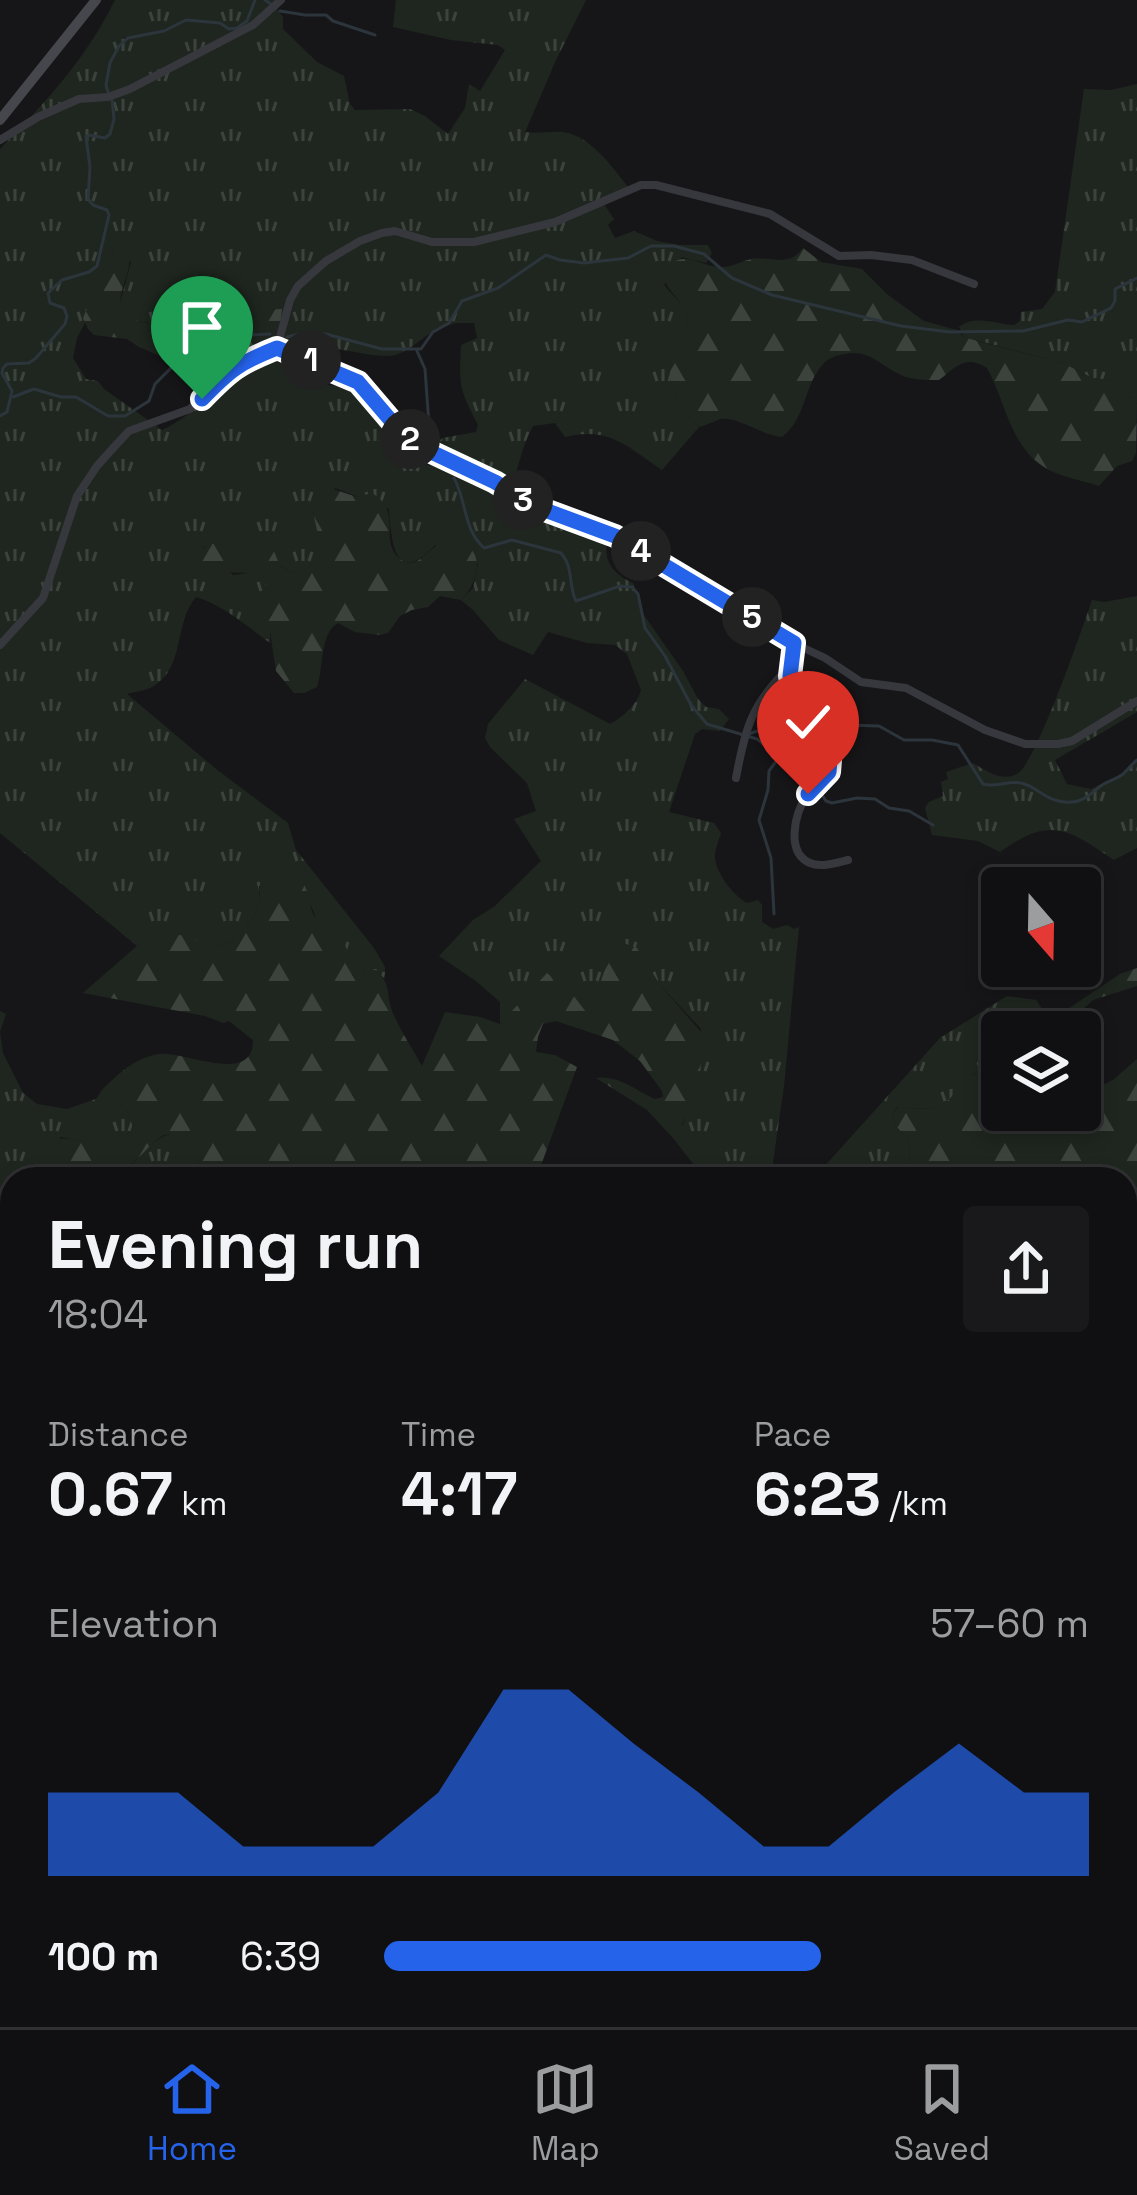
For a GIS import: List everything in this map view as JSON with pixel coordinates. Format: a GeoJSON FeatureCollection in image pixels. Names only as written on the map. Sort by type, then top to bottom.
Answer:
{"type":"FeatureCollection","features":[{"type":"Feature","properties":{"kind":"main road"},"geometry":{"type":"LineString","coordinates":[[0,120],[96,0]]}},
{"type":"Feature","properties":{"kind":"street"},"geometry":{"type":"LineString","coordinates":[[0,140],[79,98],[119,94],[253,26],[281,0]]}},
{"type":"Feature","properties":{"kind":"street"},"geometry":{"type":"LineString","coordinates":[[277,348],[292,294],[326,261],[359,241],[395,231],[432,242],[474,242],[576,215],[640,185],[770,214],[838,256],[912,260],[974,284]]}},
{"type":"Feature","properties":{"kind":"street"},"geometry":{"type":"LineString","coordinates":[[0,645],[43,598],[77,496],[115,446],[129,431],[190,409],[231,369],[277,348],[358,382],[399,430],[427,450],[534,506],[615,536],[861,682],[906,688],[985,730],[1025,744],[1072,740],[1137,701]]}},
{"type":"Feature","properties":{"kind":"street"},"geometry":{"type":"LineString","coordinates":[[794,643],[790,667],[796,703],[830,766],[804,801],[796,822],[796,847],[817,866],[848,860]]}},
{"type":"Feature","properties":{"kind":"street"},"geometry":{"type":"LineString","coordinates":[[736,778],[742,741],[755,707],[790,667]]}},
{"type":"Feature","properties":{"kind":"green space"},"geometry":{"type":"Polygon","coordinates":[[[115,0],[285,0],[277,9],[283,29],[317,62],[344,76],[355,110],[410,109],[448,134],[465,108],[469,84],[480,91],[505,50],[393,27],[396,0],[586,0],[525,132],[573,135],[608,162],[629,188],[602,201],[614,219],[608,225],[615,238],[634,231],[657,241],[708,245],[712,253],[706,263],[682,257],[664,285],[683,307],[688,321],[670,369],[672,387],[699,427],[662,470],[606,437],[565,437],[555,423],[533,426],[508,498],[607,542],[612,567],[633,583],[641,611],[698,699],[729,719],[720,731],[702,729],[695,734],[669,812],[714,823],[721,833],[715,860],[731,889],[747,903],[758,900],[762,922],[773,929],[799,927],[772,1167],[696,1167],[673,1138],[683,1124],[701,1029],[660,985],[636,948],[616,941],[589,1018],[573,995],[530,993],[500,1024],[500,1002],[439,956],[541,861],[514,819],[536,811],[527,783],[490,747],[485,738],[488,724],[525,679],[610,724],[629,710],[641,690],[627,654],[615,645],[548,632],[533,655],[499,640],[461,600],[473,588],[478,564],[435,545],[422,557],[404,561],[394,547],[389,509],[335,488],[313,512],[322,548],[311,566],[296,575],[233,538],[202,548],[233,575],[263,575],[266,585],[255,618],[270,632],[270,643],[225,610],[196,597],[164,677],[152,687],[127,694],[288,823],[296,850],[374,948],[385,967],[385,979],[375,970],[368,973],[350,958],[317,920],[299,877],[259,886],[260,902],[253,918],[231,943],[219,946],[156,938],[137,946],[0,833],[0,149],[64,79],[115,0]],[[115,246],[84,317],[73,358],[86,379],[98,381],[162,430],[212,393],[281,309],[195,315],[154,324],[131,320],[120,303],[131,262],[115,246]],[[455,323],[394,355],[315,348],[292,354],[292,359],[317,382],[354,389],[398,445],[431,466],[442,438],[476,432],[478,425],[460,379],[461,345],[477,338],[474,323],[455,323]]]}},
{"type":"Feature","properties":{"kind":"green space"},"geometry":{"type":"Polygon","coordinates":[[[1137,84],[1137,404],[1111,380],[964,337],[959,327],[978,320],[1014,325],[1021,312],[1042,309],[1055,292],[1084,89],[1137,84]]]}},
{"type":"Feature","properties":{"kind":"green space"},"geometry":{"type":"Polygon","coordinates":[[[123,240],[129,264],[120,303],[135,320],[172,322],[204,306],[282,309],[278,344],[249,369],[221,376],[165,358],[127,339],[94,335],[83,318],[115,246],[123,240]]]}},
{"type":"Feature","properties":{"kind":"green space"},"geometry":{"type":"Polygon","coordinates":[[[803,248],[821,262],[862,269],[924,321],[957,330],[964,337],[1063,363],[1092,378],[1111,380],[1137,404],[1132,461],[1117,466],[1099,486],[1044,467],[1016,435],[987,368],[973,362],[961,364],[939,380],[924,380],[901,375],[866,355],[838,355],[817,372],[796,421],[782,437],[728,419],[699,427],[672,387],[670,368],[687,319],[662,272],[679,260],[726,267],[751,259],[792,258],[803,248]]]}},
{"type":"Feature","properties":{"kind":"green space"},"geometry":{"type":"Polygon","coordinates":[[[327,487],[357,497],[372,493],[381,501],[389,517],[393,551],[406,562],[418,561],[440,544],[459,543],[474,554],[476,572],[461,600],[440,596],[428,607],[400,616],[388,633],[355,632],[338,623],[325,643],[317,687],[294,693],[276,671],[270,632],[255,619],[266,585],[263,575],[218,571],[196,553],[232,538],[262,540],[271,544],[280,566],[296,575],[311,566],[321,548],[313,497],[327,487]]]}},
{"type":"Feature","properties":{"kind":"green space"},"geometry":{"type":"Polygon","coordinates":[[[1137,596],[1137,712],[1055,760],[1067,784],[1091,789],[1137,760],[1137,848],[1114,860],[1058,831],[1032,834],[1000,852],[978,841],[932,835],[925,808],[943,796],[941,782],[948,779],[946,772],[973,763],[1006,777],[1025,765],[1058,694],[1092,600],[1137,596]]]}},
{"type":"Feature","properties":{"kind":"green space"},"geometry":{"type":"Polygon","coordinates":[[[272,862],[290,869],[308,894],[313,914],[339,929],[350,958],[367,972],[375,970],[381,975],[396,1020],[422,1066],[445,1012],[500,1024],[547,973],[589,1016],[615,940],[637,948],[660,985],[708,1040],[680,1131],[673,1138],[647,1110],[596,1078],[619,1081],[655,1099],[663,1097],[640,1061],[613,1040],[556,1021],[543,1024],[536,1052],[555,1055],[577,1067],[540,1167],[202,1167],[177,1137],[167,1135],[127,1167],[46,1167],[46,1142],[115,1142],[133,1128],[129,1113],[102,1090],[143,1058],[171,1054],[230,1064],[250,1054],[253,1040],[229,1021],[83,993],[137,946],[156,938],[181,935],[219,946],[231,943],[260,902],[260,871],[272,862]]]}},
{"type":"Feature","properties":{"kind":"green space"},"geometry":{"type":"Polygon","coordinates":[[[1137,968],[1137,986],[1093,1000],[1081,1011],[1065,1011],[1101,987],[1137,968]]]}},
{"type":"Feature","properties":{"kind":"green space"},"geometry":{"type":"Polygon","coordinates":[[[1007,996],[1036,1000],[1043,1011],[983,1011],[1007,996]]]}},
{"type":"Feature","properties":{"kind":"green space"},"geometry":{"type":"Polygon","coordinates":[[[981,1012],[981,1071],[969,1077],[943,1105],[897,1107],[894,1124],[910,1141],[910,1167],[824,1167],[940,1038],[981,1012]]]}},
{"type":"Feature","properties":{"kind":"green space"},"geometry":{"type":"Polygon","coordinates":[[[0,1032],[3,1053],[23,1093],[37,1104],[67,1109],[96,1099],[102,1090],[129,1113],[133,1128],[118,1141],[60,1137],[56,1167],[0,1167],[0,1032]]]}},
{"type":"Feature","properties":{"kind":"green space"},"geometry":{"type":"Polygon","coordinates":[[[1137,1059],[1137,1167],[910,1167],[910,1141],[892,1116],[898,1107],[944,1103],[963,1079],[981,1071],[981,1131],[1101,1131],[1101,1086],[1137,1059]]]}},
{"type":"Feature","properties":{"kind":"green space"},"geometry":{"type":"Polygon","coordinates":[[[173,1134],[184,1141],[201,1167],[128,1167],[173,1134]]]}},
{"type":"Feature","properties":{"kind":"waterway"},"geometry":{"type":"LineString","coordinates":[[108,92],[110,63],[128,38],[164,31],[186,20],[237,28],[247,21],[255,0]]}},
{"type":"Feature","properties":{"kind":"waterway"},"geometry":{"type":"LineString","coordinates":[[265,0],[271,4]]}},
{"type":"Feature","properties":{"kind":"waterway"},"geometry":{"type":"LineString","coordinates":[[280,11],[326,15],[375,35]]}},
{"type":"Feature","properties":{"kind":"waterway"},"geometry":{"type":"LineString","coordinates":[[0,416],[7,412],[12,391],[3,368],[29,363],[65,324],[64,308],[50,303],[48,293],[62,280],[97,266],[109,215],[88,199],[86,137],[110,134],[112,100]]}},
{"type":"Feature","properties":{"kind":"waterway"},"geometry":{"type":"LineString","coordinates":[[287,337],[308,332],[382,349],[421,349],[433,332],[449,323],[462,301],[498,288],[546,255],[584,263],[628,258],[651,246],[704,254],[732,278],[772,295],[901,326],[950,332],[1023,331],[1068,320],[1082,322],[1111,308],[1115,289],[1137,278]]}},
{"type":"Feature","properties":{"kind":"waterway"},"geometry":{"type":"LineString","coordinates":[[13,397],[34,389],[76,397],[108,416],[125,416],[149,401],[155,384],[171,368],[227,340],[270,334]]}},
{"type":"Feature","properties":{"kind":"waterway"},"geometry":{"type":"LineString","coordinates":[[417,351],[425,369],[429,425],[438,444],[452,457]]}},
{"type":"Feature","properties":{"kind":"waterway"},"geometry":{"type":"LineString","coordinates":[[454,478],[472,532],[484,548],[512,540],[561,553],[576,601],[620,586],[632,587],[638,594],[645,628],[707,724],[757,739],[814,783],[826,801],[875,799],[933,825]]}},
{"type":"Feature","properties":{"kind":"waterway"},"geometry":{"type":"LineString","coordinates":[[806,712],[845,725],[879,726],[904,740],[958,745],[983,784],[1021,783],[1062,802],[1084,799],[1137,760]]}},
{"type":"Feature","properties":{"kind":"waterway"},"geometry":{"type":"LineString","coordinates":[[746,735],[797,713]]}},
{"type":"Feature","properties":{"kind":"waterway"},"geometry":{"type":"LineString","coordinates":[[774,914],[771,858],[759,820],[769,771],[777,760]]}},
{"type":"Feature","properties":{"kind":"route"},"geometry":{"type":"LineString","coordinates":[[202,399],[231,369],[256,356],[277,348],[303,357],[358,382],[399,430],[427,450],[534,506],[615,536],[794,643],[790,676],[796,703],[830,760],[829,772],[808,794]]}}]}
